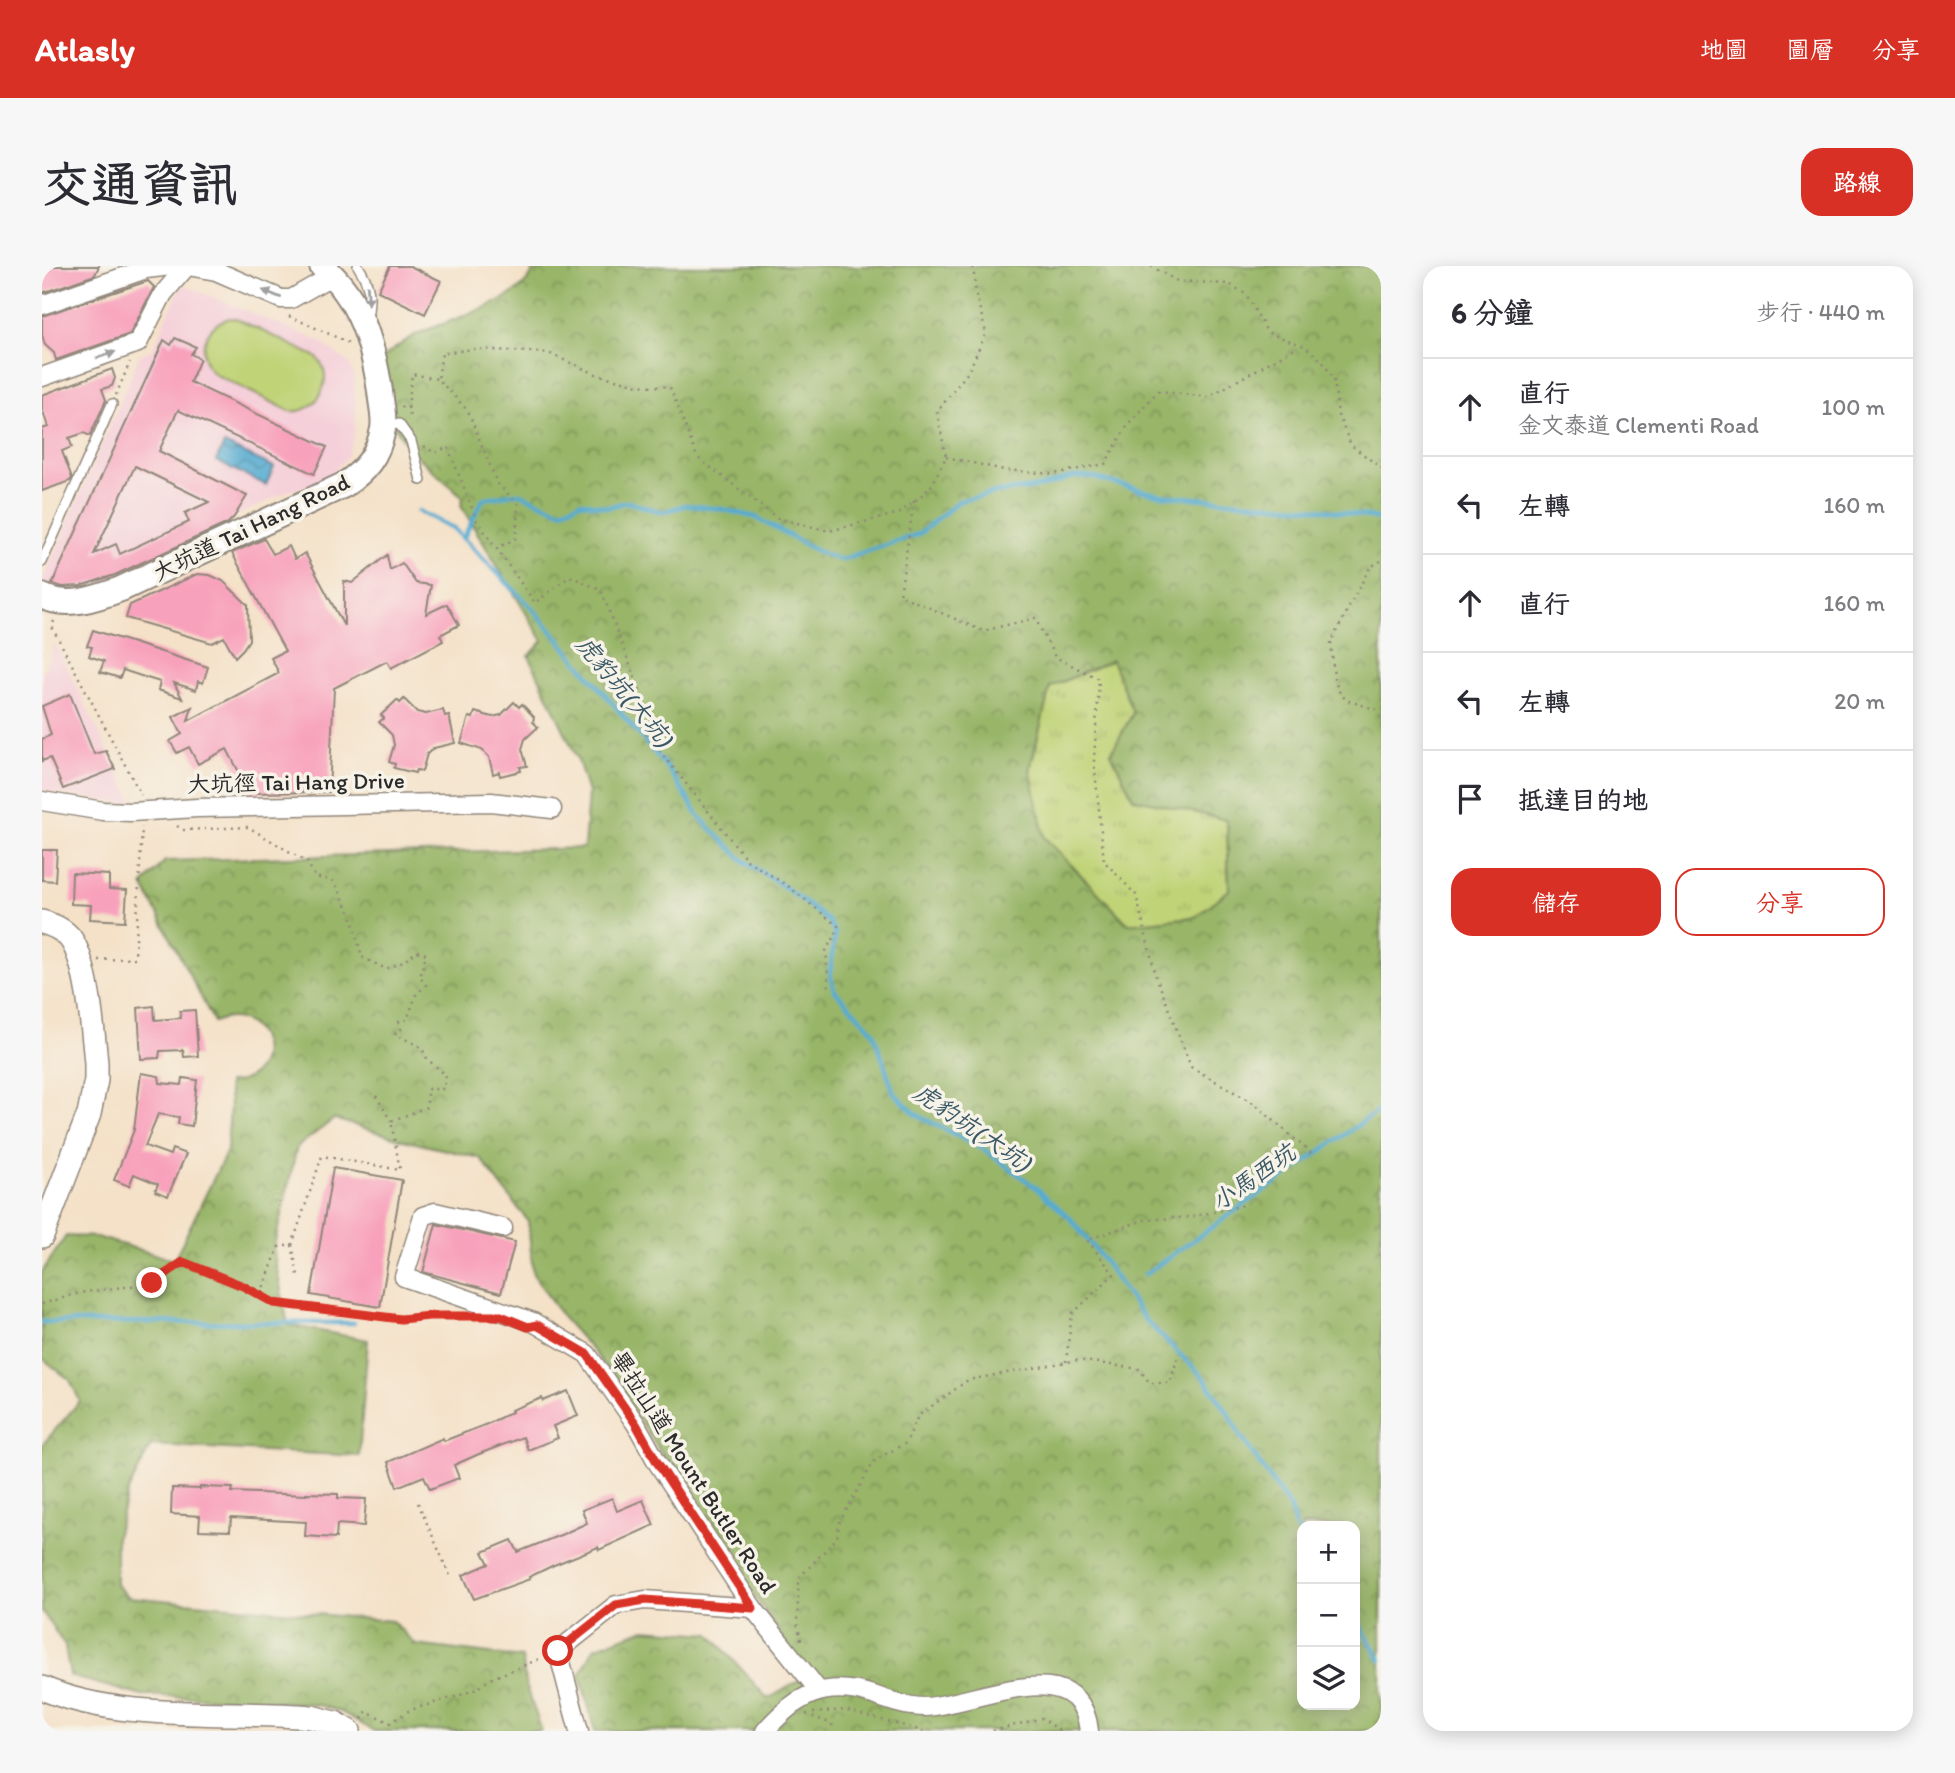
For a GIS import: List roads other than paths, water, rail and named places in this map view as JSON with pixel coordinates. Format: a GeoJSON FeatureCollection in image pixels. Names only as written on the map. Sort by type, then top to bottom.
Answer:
{"type":"FeatureCollection","features":[{"type":"Feature","properties":{"kind":"main road","name":"大坑道 Tai Hang Road"},"geometry":{"type":"LineString","coordinates":[[42,596],[49,600],[74,602],[97,598],[121,589],[344,485],[368,466],[376,452],[388,416],[366,326],[347,292],[327,270]]}},
{"type":"Feature","properties":{"kind":"street"},"geometry":{"type":"LineString","coordinates":[[42,305],[146,269],[171,266]]}},
{"type":"Feature","properties":{"kind":"street"},"geometry":{"type":"LineString","coordinates":[[42,377],[138,343],[163,294],[188,266],[216,271],[281,299],[291,299],[327,270]]}},
{"type":"Feature","properties":{"kind":"street","name":"大坑徑 Tai Hang Drive"},"geometry":{"type":"LineString","coordinates":[[42,800],[103,811],[131,812],[197,808],[492,802],[552,809]]}},
{"type":"Feature","properties":{"kind":"street"},"geometry":{"type":"LineString","coordinates":[[42,922],[51,924],[66,934],[79,956],[96,1063],[96,1080],[89,1115],[44,1230]]}},
{"type":"Feature","properties":{"kind":"street","name":"畢拉山道 Mount Butler Road"},"geometry":{"type":"LineString","coordinates":[[503,1228],[435,1212],[423,1216],[404,1278],[533,1322],[587,1354],[636,1424],[657,1462],[753,1608],[814,1684]]}},
{"type":"Feature","properties":{"kind":"street"},"geometry":{"type":"LineString","coordinates":[[579,1731],[558,1651],[616,1605],[645,1600],[753,1608]]}},
{"type":"Feature","properties":{"kind":"street"},"geometry":{"type":"LineString","coordinates":[[765,1731],[814,1684],[848,1690],[897,1704],[924,1707],[1023,1687],[1047,1686],[1066,1691],[1078,1701],[1086,1715],[1089,1731]]}},
{"type":"Feature","properties":{"kind":"street"},"geometry":{"type":"LineString","coordinates":[[42,1688],[143,1717],[311,1717],[356,1725]]}},
{"type":"Feature","properties":{"kind":"lane"},"geometry":{"type":"LineString","coordinates":[[358,266],[371,296],[366,326]]}},
{"type":"Feature","properties":{"kind":"lane"},"geometry":{"type":"LineString","coordinates":[[42,562],[112,404]]}},
{"type":"Feature","properties":{"kind":"lane"},"geometry":{"type":"LineString","coordinates":[[388,416],[399,424],[411,441],[421,480]]}},
{"type":"Feature","properties":{"kind":"water"},"geometry":{"type":"Polygon","coordinates":[[[224,444],[274,467],[266,485],[216,461],[224,444]]]}},
{"type":"Feature","properties":{"kind":"waterway"},"geometry":{"type":"LineString","coordinates":[[463,539],[483,499],[518,493],[561,511],[581,502],[608,507],[627,502],[663,512],[686,505],[721,509],[755,517],[815,550],[840,560],[919,534],[959,501],[1042,487],[1072,477],[1091,477],[1159,495],[1320,509],[1381,519]]}},
{"type":"Feature","properties":{"kind":"waterway","name":"虎豹坑(大坑)"},"geometry":{"type":"LineString","coordinates":[[418,511],[453,528],[533,609],[669,770],[698,815],[710,828],[744,861],[786,888],[828,921],[835,933],[830,973],[834,990],[873,1031],[894,1093],[917,1115],[985,1150],[1034,1186],[1070,1218],[1146,1321],[1204,1378],[1289,1506],[1297,1529]]}},
{"type":"Feature","properties":{"kind":"waterway","name":"小馬西坑"},"geometry":{"type":"LineString","coordinates":[[1145,1274],[1381,1109]]}},
{"type":"Feature","properties":{"kind":"waterway"},"geometry":{"type":"LineString","coordinates":[[42,1322],[354,1323]]}},
{"type":"Feature","properties":{"kind":"waterway","name":"虎豹坑(大坑)"},"geometry":{"type":"LineString","coordinates":[[1360,1624],[1381,1660]]}}]}
